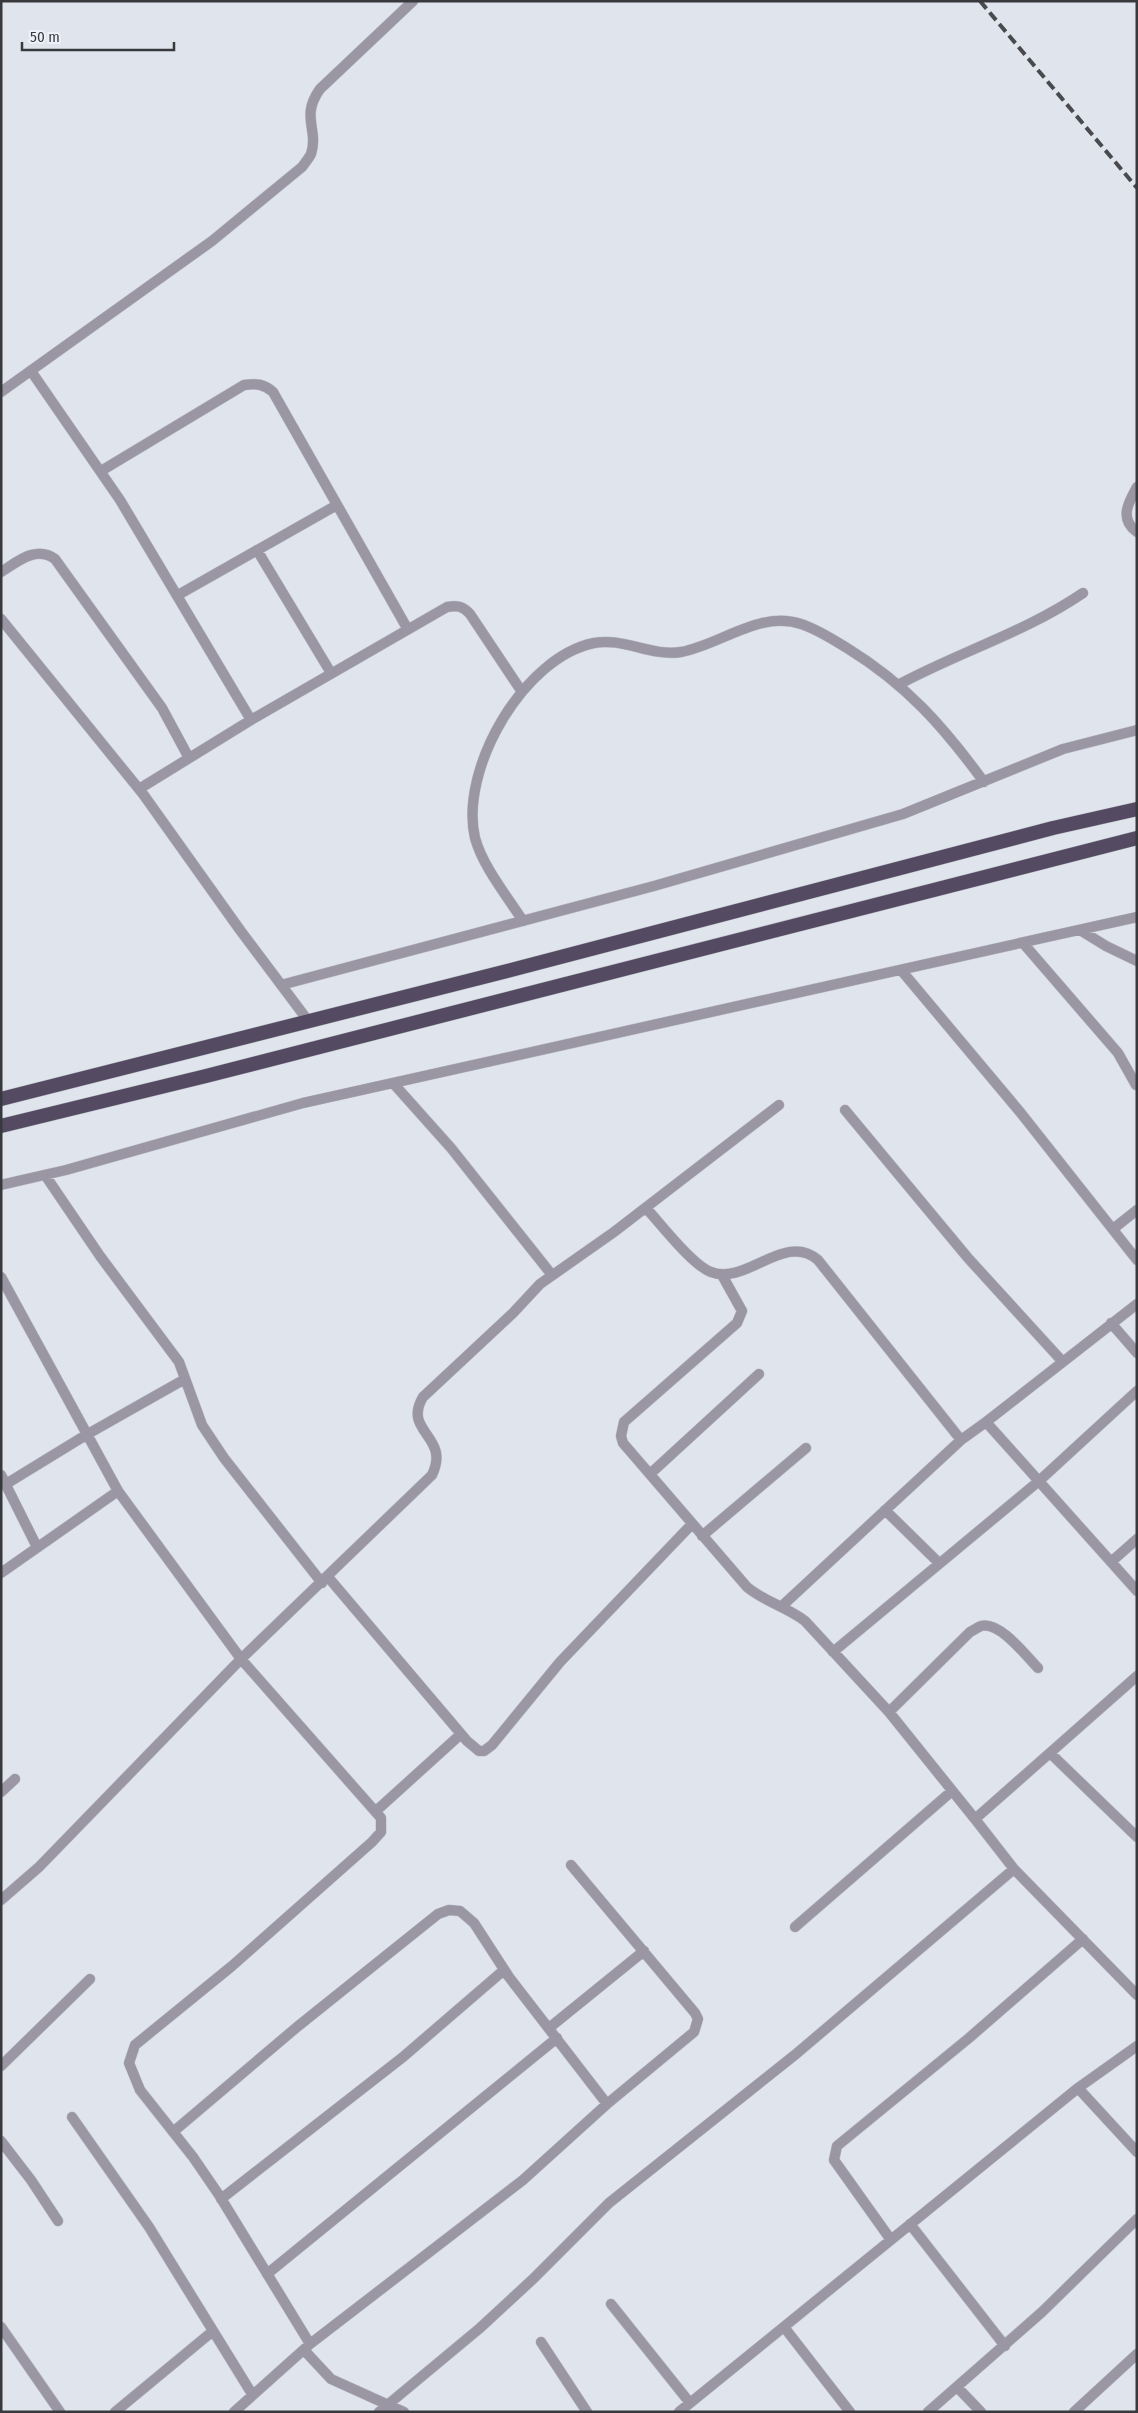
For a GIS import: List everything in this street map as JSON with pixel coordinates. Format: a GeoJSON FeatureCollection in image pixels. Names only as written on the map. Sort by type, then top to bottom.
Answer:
{"type":"FeatureCollection","features":[{"type":"Feature","properties":{"kind":"highway"},"geometry":{"type":"LineString","coordinates":[[1,1100],[1053,828],[1137,809]]}},
{"type":"Feature","properties":{"kind":"highway"},"geometry":{"type":"LineString","coordinates":[[1,1126],[196,1079],[325,1044],[1137,838]]}},
{"type":"Feature","properties":{"kind":"street"},"geometry":{"type":"LineString","coordinates":[[1,392],[212,241],[302,167],[310,154],[312,136],[310,114],[314,98],[320,89],[413,1]]}},
{"type":"Feature","properties":{"kind":"street"},"geometry":{"type":"LineString","coordinates":[[32,371],[101,471],[178,595],[251,720]]}},
{"type":"Feature","properties":{"kind":"street"},"geometry":{"type":"LineString","coordinates":[[101,471],[244,385],[260,384],[273,392],[407,628]]}},
{"type":"Feature","properties":{"kind":"street"},"geometry":{"type":"LineString","coordinates":[[1137,487],[1128,502],[1125,514],[1131,528],[1137,532]]}},
{"type":"Feature","properties":{"kind":"street"},"geometry":{"type":"LineString","coordinates":[[178,595],[337,505]]}},
{"type":"Feature","properties":{"kind":"street"},"geometry":{"type":"LineString","coordinates":[[257,550],[331,673]]}},
{"type":"Feature","properties":{"kind":"street"},"geometry":{"type":"LineString","coordinates":[[1,572],[23,558],[32,555],[49,555],[54,559],[162,708],[189,758]]}},
{"type":"Feature","properties":{"kind":"street"},"geometry":{"type":"LineString","coordinates":[[898,685],[955,656],[1036,622],[1059,610],[1083,593]]}},
{"type":"Feature","properties":{"kind":"street"},"geometry":{"type":"LineString","coordinates":[[139,789],[251,720],[407,628],[447,607],[456,605],[464,608],[522,692]]}},
{"type":"Feature","properties":{"kind":"street"},"geometry":{"type":"LineString","coordinates":[[1,619],[139,789],[308,1022]]}},
{"type":"Feature","properties":{"kind":"street"},"geometry":{"type":"LineString","coordinates":[[524,921],[481,853],[475,837],[474,789],[482,762],[499,728],[522,692],[539,673],[564,655],[595,642],[678,652],[766,623],[789,620],[824,634],[863,658],[898,685],[930,714],[984,782]]}},
{"type":"Feature","properties":{"kind":"street"},"geometry":{"type":"LineString","coordinates":[[281,986],[654,886],[903,814],[1063,748],[1137,730]]}},
{"type":"Feature","properties":{"kind":"street"},"geometry":{"type":"LineString","coordinates":[[1,1185],[45,1175],[303,1103],[1137,917]]}},
{"type":"Feature","properties":{"kind":"street"},"geometry":{"type":"LineString","coordinates":[[1080,930],[1106,946],[1137,961]]}},
{"type":"Feature","properties":{"kind":"street"},"geometry":{"type":"LineString","coordinates":[[1023,943],[1118,1053],[1136,1085]]}},
{"type":"Feature","properties":{"kind":"street"},"geometry":{"type":"LineString","coordinates":[[901,970],[1014,1105],[1137,1260]]}},
{"type":"Feature","properties":{"kind":"street"},"geometry":{"type":"LineString","coordinates":[[393,1083],[451,1148],[552,1275]]}},
{"type":"Feature","properties":{"kind":"street"},"geometry":{"type":"LineString","coordinates":[[1,1900],[39,1867],[241,1659],[432,1475],[436,1467],[436,1448],[418,1421],[416,1413],[417,1406],[423,1396],[552,1275],[646,1208],[779,1105]]}},
{"type":"Feature","properties":{"kind":"street"},"geometry":{"type":"LineString","coordinates":[[845,1110],[968,1258],[1062,1361]]}},
{"type":"Feature","properties":{"kind":"street"},"geometry":{"type":"LineString","coordinates":[[45,1175],[100,1256],[179,1362],[202,1425],[224,1458],[325,1580],[479,1751],[484,1751],[492,1745],[560,1662],[692,1524]]}},
{"type":"Feature","properties":{"kind":"street"},"geometry":{"type":"LineString","coordinates":[[646,1208],[697,1263],[710,1272],[722,1275],[730,1274],[789,1252],[810,1253],[961,1440]]}},
{"type":"Feature","properties":{"kind":"street"},"geometry":{"type":"LineString","coordinates":[[1112,1229],[1137,1210]]}},
{"type":"Feature","properties":{"kind":"street"},"geometry":{"type":"LineString","coordinates":[[722,1275],[742,1311],[738,1323],[624,1422],[621,1431],[623,1443],[747,1587],[805,1621],[889,1712],[1014,1868],[1137,1995]]}},
{"type":"Feature","properties":{"kind":"street"},"geometry":{"type":"LineString","coordinates":[[1,1277],[118,1491],[241,1659],[381,1818],[381,1832],[372,1842],[232,1966],[135,2045],[129,2063],[140,2090],[221,2199],[267,2274],[307,2347],[331,2380],[404,2412]]}},
{"type":"Feature","properties":{"kind":"street"},"geometry":{"type":"LineString","coordinates":[[782,1606],[961,1440],[1137,1304]]}},
{"type":"Feature","properties":{"kind":"street"},"geometry":{"type":"LineString","coordinates":[[1112,1324],[1137,1353]]}},
{"type":"Feature","properties":{"kind":"street"},"geometry":{"type":"LineString","coordinates":[[650,1474],[759,1374]]}},
{"type":"Feature","properties":{"kind":"street"},"geometry":{"type":"LineString","coordinates":[[37,1547],[4,1479],[185,1379]]}},
{"type":"Feature","properties":{"kind":"street"},"geometry":{"type":"LineString","coordinates":[[833,1652],[1039,1481],[1137,1391]]}},
{"type":"Feature","properties":{"kind":"street"},"geometry":{"type":"LineString","coordinates":[[986,1422],[1137,1591]]}},
{"type":"Feature","properties":{"kind":"street"},"geometry":{"type":"LineString","coordinates":[[702,1536],[806,1448]]}},
{"type":"Feature","properties":{"kind":"street"},"geometry":{"type":"LineString","coordinates":[[1,1573],[118,1491]]}},
{"type":"Feature","properties":{"kind":"street"},"geometry":{"type":"LineString","coordinates":[[885,1510],[939,1563]]}},
{"type":"Feature","properties":{"kind":"street"},"geometry":{"type":"LineString","coordinates":[[1111,1562],[1137,1539]]}},
{"type":"Feature","properties":{"kind":"street"},"geometry":{"type":"LineString","coordinates":[[889,1712],[970,1632],[981,1626],[990,1626],[1001,1630],[1038,1668]]}},
{"type":"Feature","properties":{"kind":"street"},"geometry":{"type":"LineString","coordinates":[[974,1819],[1137,1676]]}},
{"type":"Feature","properties":{"kind":"street"},"geometry":{"type":"LineString","coordinates":[[376,1811],[462,1734]]}},
{"type":"Feature","properties":{"kind":"street"},"geometry":{"type":"LineString","coordinates":[[1050,1753],[1137,1837]]}},
{"type":"Feature","properties":{"kind":"street"},"geometry":{"type":"LineString","coordinates":[[1,1792],[15,1779]]}},
{"type":"Feature","properties":{"kind":"street"},"geometry":{"type":"LineString","coordinates":[[795,1927],[952,1790]]}},
{"type":"Feature","properties":{"kind":"street"},"geometry":{"type":"LineString","coordinates":[[234,2412],[307,2347],[523,2180],[607,2104],[688,2039],[697,2027],[698,2019],[694,2013],[571,1865]]}},
{"type":"Feature","properties":{"kind":"street"},"geometry":{"type":"LineString","coordinates":[[379,2412],[486,2322],[533,2279],[609,2203],[796,2054],[1014,1868]]}},
{"type":"Feature","properties":{"kind":"street"},"geometry":{"type":"LineString","coordinates":[[173,2132],[297,2028],[438,1914],[449,1910],[460,1911],[468,1916],[504,1970],[607,2104]]}},
{"type":"Feature","properties":{"kind":"street"},"geometry":{"type":"LineString","coordinates":[[891,2240],[834,2160],[837,2146],[969,2038],[1083,1939]]}},
{"type":"Feature","properties":{"kind":"street"},"geometry":{"type":"LineString","coordinates":[[549,2028],[644,1951]]}},
{"type":"Feature","properties":{"kind":"street"},"geometry":{"type":"LineString","coordinates":[[221,2199],[403,2057],[504,1970]]}},
{"type":"Feature","properties":{"kind":"street"},"geometry":{"type":"LineString","coordinates":[[1,2066],[90,1979]]}},
{"type":"Feature","properties":{"kind":"street"},"geometry":{"type":"LineString","coordinates":[[267,2274],[557,2038]]}},
{"type":"Feature","properties":{"kind":"street"},"geometry":{"type":"LineString","coordinates":[[611,2304],[686,2408],[1078,2088],[1137,2046]]}},
{"type":"Feature","properties":{"kind":"street"},"geometry":{"type":"LineString","coordinates":[[1078,2088],[1137,2152]]}},
{"type":"Feature","properties":{"kind":"street"},"geometry":{"type":"LineString","coordinates":[[72,2117],[149,2227],[252,2394]]}},
{"type":"Feature","properties":{"kind":"street"},"geometry":{"type":"LineString","coordinates":[[1,2141],[31,2180],[58,2221]]}},
{"type":"Feature","properties":{"kind":"street"},"geometry":{"type":"LineString","coordinates":[[928,2412],[1042,2312],[1137,2219]]}},
{"type":"Feature","properties":{"kind":"street"},"geometry":{"type":"LineString","coordinates":[[910,2224],[1005,2346]]}},
{"type":"Feature","properties":{"kind":"street"},"geometry":{"type":"LineString","coordinates":[[1,2327],[60,2412]]}},
{"type":"Feature","properties":{"kind":"street"},"geometry":{"type":"LineString","coordinates":[[784,2327],[850,2412]]}},
{"type":"Feature","properties":{"kind":"street"},"geometry":{"type":"LineString","coordinates":[[115,2412],[213,2331]]}},
{"type":"Feature","properties":{"kind":"street"},"geometry":{"type":"LineString","coordinates":[[541,2342],[587,2412]]}},
{"type":"Feature","properties":{"kind":"street"},"geometry":{"type":"LineString","coordinates":[[1074,2412],[1137,2354]]}},
{"type":"Feature","properties":{"kind":"street"},"geometry":{"type":"LineString","coordinates":[[957,2387],[981,2412]]}},
{"type":"Feature","properties":{"kind":"railway"},"geometry":{"type":"LineString","coordinates":[[980,1],[1137,188]]}}]}
